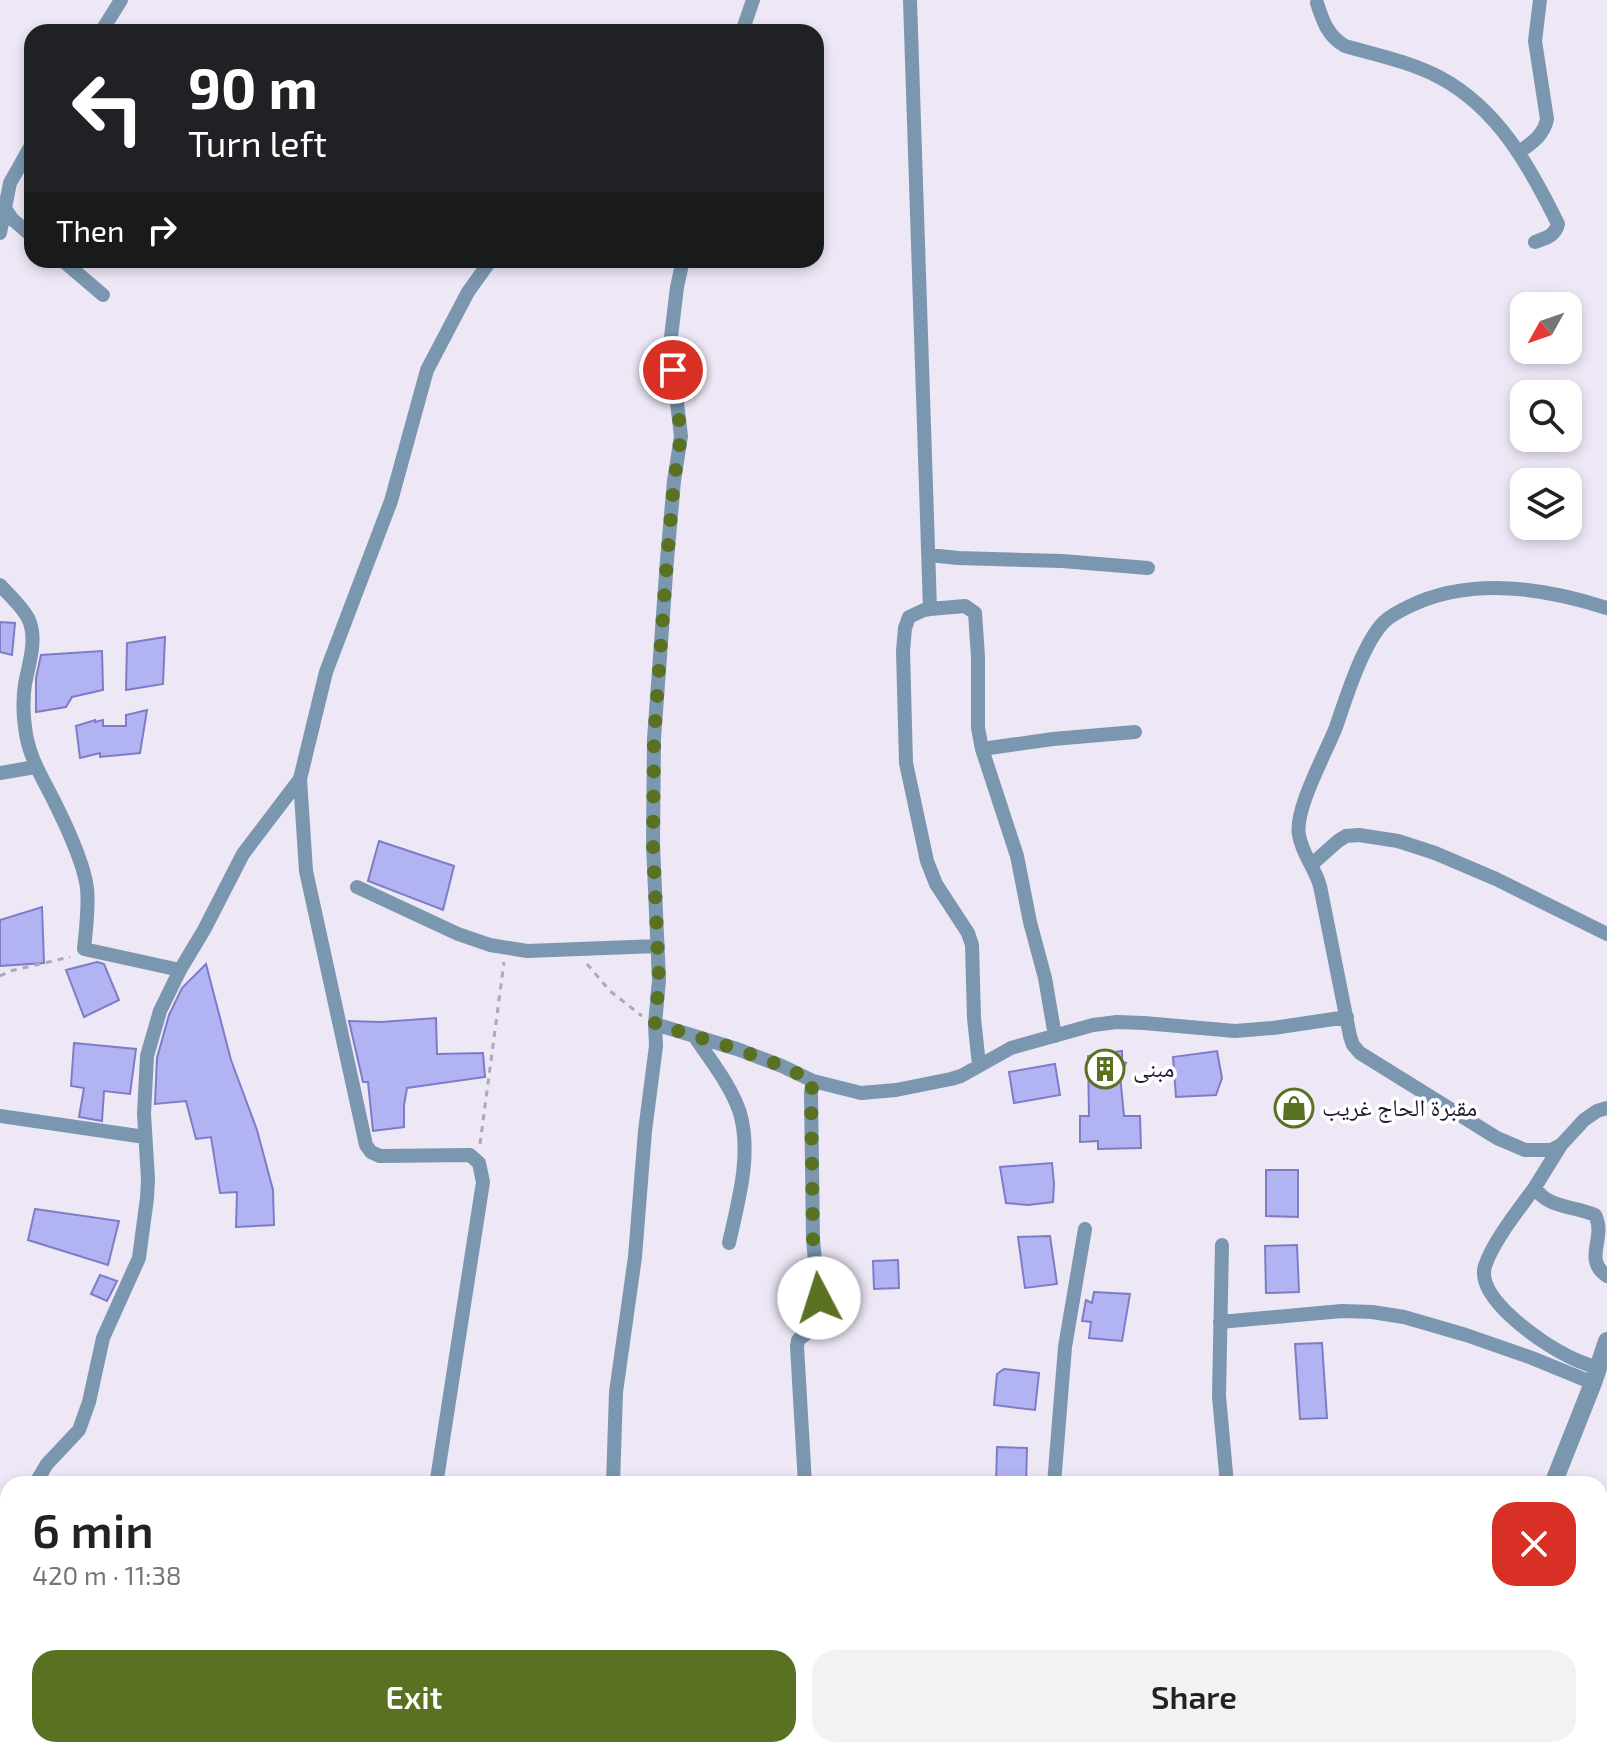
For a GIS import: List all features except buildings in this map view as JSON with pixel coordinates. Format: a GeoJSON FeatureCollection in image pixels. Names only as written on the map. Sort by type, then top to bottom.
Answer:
{"type":"FeatureCollection","features":[{"type":"Feature","properties":{"kind":"street"},"geometry":{"type":"LineString","coordinates":[[106,24],[121,0]]}},
{"type":"Feature","properties":{"kind":"street"},"geometry":{"type":"LineString","coordinates":[[745,24],[753,0]]}},
{"type":"Feature","properties":{"kind":"street"},"geometry":{"type":"LineString","coordinates":[[910,0],[930,609]]}},
{"type":"Feature","properties":{"kind":"street"},"geometry":{"type":"LineString","coordinates":[[1519,152],[1540,135],[1547,119],[1535,41],[1540,0]]}},
{"type":"Feature","properties":{"kind":"street"},"geometry":{"type":"LineString","coordinates":[[1321,1],[1325,26],[1345,46],[1439,77],[1489,114],[1535,176],[1558,224],[1551,235],[1535,242]]}},
{"type":"Feature","properties":{"kind":"street"},"geometry":{"type":"LineString","coordinates":[[0,233],[10,183],[24,158]]}},
{"type":"Feature","properties":{"kind":"street"},"geometry":{"type":"LineString","coordinates":[[4,207],[24,229]]}},
{"type":"Feature","properties":{"kind":"street"},"geometry":{"type":"LineString","coordinates":[[71,268],[103,295]]}},
{"type":"Feature","properties":{"kind":"street"},"geometry":{"type":"LineString","coordinates":[[437,1476],[483,1182],[479,1163],[470,1155],[380,1156],[371,1152],[366,1145],[306,871],[300,779],[326,672],[391,501],[427,370],[468,292],[485,268]]}},
{"type":"Feature","properties":{"kind":"street"},"geometry":{"type":"LineString","coordinates":[[613,1476],[616,1392],[635,1257],[643,1145],[656,1046],[659,980],[653,845],[654,739],[665,576],[681,436],[670,345],[681,268]]}},
{"type":"Feature","properties":{"kind":"street"},"geometry":{"type":"LineString","coordinates":[[929,555],[1148,568]]}},
{"type":"Feature","properties":{"kind":"street"},"geometry":{"type":"LineString","coordinates":[[0,585],[22,609],[32,631],[24,700],[28,745],[35,767],[61,814],[83,871],[87,886],[84,949],[180,970]]}},
{"type":"Feature","properties":{"kind":"street"},"geometry":{"type":"LineString","coordinates":[[1561,1145],[1551,1150],[1525,1150],[1497,1138],[1360,1053],[1353,1045],[1320,886],[1299,838],[1298,827],[1300,813],[1350,686],[1373,637],[1384,623],[1406,608],[1437,596],[1499,588],[1541,592],[1607,608]]}},
{"type":"Feature","properties":{"kind":"street"},"geometry":{"type":"LineString","coordinates":[[979,1065],[972,945],[968,933],[936,884],[927,861],[906,763],[905,628],[909,617],[924,610],[965,606],[975,613],[978,728],[1017,856],[1055,1036]]}},
{"type":"Feature","properties":{"kind":"street"},"geometry":{"type":"LineString","coordinates":[[982,749],[1135,732]]}},
{"type":"Feature","properties":{"kind":"street"},"geometry":{"type":"LineString","coordinates":[[0,773],[35,767]]}},
{"type":"Feature","properties":{"kind":"street"},"geometry":{"type":"LineString","coordinates":[[40,1476],[79,1430],[89,1402],[103,1338],[139,1258],[148,1179],[144,1086],[147,1056],[160,1011],[243,854],[300,779]]}},
{"type":"Feature","properties":{"kind":"street"},"geometry":{"type":"LineString","coordinates":[[1311,865],[1346,836],[1398,841],[1496,879],[1607,934]]}},
{"type":"Feature","properties":{"kind":"street"},"geometry":{"type":"LineString","coordinates":[[357,887],[458,934],[490,945],[527,951],[658,946]]}},
{"type":"Feature","properties":{"kind":"street"},"geometry":{"type":"LineString","coordinates":[[655,1024],[764,1058],[813,1081],[861,1093],[934,1084],[961,1076],[1011,1048],[1093,1025],[1117,1022],[1235,1031],[1347,1017]]}},
{"type":"Feature","properties":{"kind":"street"},"geometry":{"type":"LineString","coordinates":[[695,1037],[731,1093],[743,1130],[741,1186],[729,1243]]}},
{"type":"Feature","properties":{"kind":"street"},"geometry":{"type":"LineString","coordinates":[[805,1476],[797,1346],[798,1340],[817,1325],[819,1307],[813,1239],[813,1081]]}},
{"type":"Feature","properties":{"kind":"street"},"geometry":{"type":"LineString","coordinates":[[1595,1376],[1510,1315],[1486,1285],[1484,1276],[1485,1266],[1501,1237],[1561,1145],[1584,1120],[1607,1108]]}},
{"type":"Feature","properties":{"kind":"street"},"geometry":{"type":"LineString","coordinates":[[0,1116],[145,1137]]}},
{"type":"Feature","properties":{"kind":"street"},"geometry":{"type":"LineString","coordinates":[[1535,1187],[1538,1194],[1546,1199],[1595,1215],[1599,1222],[1595,1260],[1597,1268],[1607,1276]]}},
{"type":"Feature","properties":{"kind":"street"},"geometry":{"type":"LineString","coordinates":[[1055,1476],[1065,1347],[1085,1229]]}},
{"type":"Feature","properties":{"kind":"street"},"geometry":{"type":"LineString","coordinates":[[1222,1245],[1219,1396],[1226,1476]]}},
{"type":"Feature","properties":{"kind":"street"},"geometry":{"type":"LineString","coordinates":[[1220,1322],[1342,1311],[1372,1312],[1404,1317],[1595,1376]]}},
{"type":"Feature","properties":{"kind":"street"},"geometry":{"type":"LineString","coordinates":[[1556,1476],[1607,1341]]}},
{"type":"Feature","properties":{"kind":"path"},"geometry":{"type":"LineString","coordinates":[[479,1156],[506,948]]}},
{"type":"Feature","properties":{"kind":"path"},"geometry":{"type":"LineString","coordinates":[[0,976],[76,955],[84,949]]}},
{"type":"Feature","properties":{"kind":"path"},"geometry":{"type":"LineString","coordinates":[[584,962],[620,1000],[655,1024]]}},
{"type":"Feature","properties":{"kind":"place","name":"مبنى"},"geometry":{"type":"Point","coordinates":[1105,1069]}},
{"type":"Feature","properties":{"kind":"place","name":"مقبرة الحاج غريب"},"geometry":{"type":"Point","coordinates":[1294,1108]}},
{"type":"Feature","properties":{"kind":"route"},"geometry":{"type":"LineString","coordinates":[[673,370],[681,436],[660,637],[654,739],[653,845],[659,980],[655,1024],[737,1049],[813,1081],[813,1239],[819,1298]]}}]}
